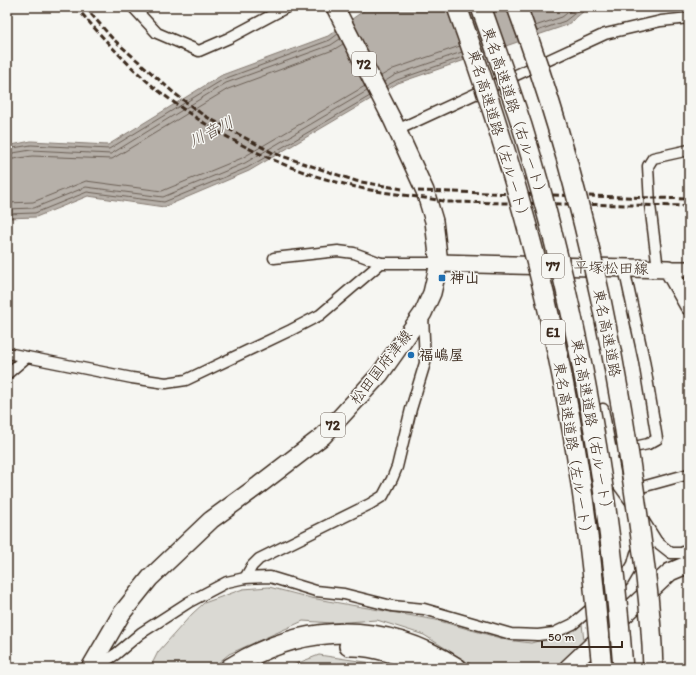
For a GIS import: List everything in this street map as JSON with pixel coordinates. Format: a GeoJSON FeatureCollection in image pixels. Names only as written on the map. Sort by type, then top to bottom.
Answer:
{"type":"FeatureCollection","features":[{"type":"Feature","properties":{"kind":"highway","name":"東名高速道路（左ルート）"},"geometry":{"type":"LineString","coordinates":[[457,7],[501,136],[529,234],[554,337],[572,430],[588,534],[602,668]]}},
{"type":"Feature","properties":{"kind":"highway","name":"東名高速道路（右ルート）"},"geometry":{"type":"LineString","coordinates":[[481,7],[522,126],[551,229],[575,332],[608,516],[618,599],[623,668]]}},
{"type":"Feature","properties":{"kind":"highway","name":"東名高速道路"},"geometry":{"type":"LineString","coordinates":[[517,7],[555,118],[583,223],[607,325],[637,511],[646,586],[653,668]]}},
{"type":"Feature","properties":{"kind":"highway"},"geometry":{"type":"LineString","coordinates":[[230,668],[270,647],[298,638],[328,633],[359,633],[390,638],[420,648],[447,661],[457,668]]}},
{"type":"Feature","properties":{"kind":"highway"},"geometry":{"type":"LineString","coordinates":[[253,668],[274,657],[300,650],[328,646],[358,645],[415,660],[430,668]]}},
{"type":"Feature","properties":{"kind":"main road","name":"松田国府津線"},"geometry":{"type":"LineString","coordinates":[[90,668],[122,613],[150,578],[211,520],[322,436],[380,374],[423,313],[432,293],[438,263],[434,222],[425,191],[395,125],[335,7]]}},
{"type":"Feature","properties":{"kind":"main road","name":"平塚松田線"},"geometry":{"type":"LineString","coordinates":[[438,263],[663,269],[689,306]]}},
{"type":"Feature","properties":{"kind":"main road"},"geometry":{"type":"LineString","coordinates":[[663,269],[689,269]]}},
{"type":"Feature","properties":{"kind":"main road"},"geometry":{"type":"LineString","coordinates":[[568,668],[670,572],[689,564]]}},
{"type":"Feature","properties":{"kind":"street"},"geometry":{"type":"LineString","coordinates":[[133,7],[157,33],[200,51],[229,38],[287,7]]}},
{"type":"Feature","properties":{"kind":"street"},"geometry":{"type":"LineString","coordinates":[[395,125],[605,34],[661,21],[688,17]]}},
{"type":"Feature","properties":{"kind":"street"},"geometry":{"type":"LineString","coordinates":[[663,269],[650,205],[648,166],[653,158],[689,150]]}},
{"type":"Feature","properties":{"kind":"street"},"geometry":{"type":"LineString","coordinates":[[274,258],[338,251],[354,253],[381,263],[438,263]]}},
{"type":"Feature","properties":{"kind":"street"},"geometry":{"type":"LineString","coordinates":[[7,353],[166,383],[186,380],[320,315],[381,263]]}},
{"type":"Feature","properties":{"kind":"street"},"geometry":{"type":"LineString","coordinates":[[611,452],[648,444],[657,439],[644,360],[624,268]]}},
{"type":"Feature","properties":{"kind":"street"},"geometry":{"type":"LineString","coordinates":[[245,578],[252,566],[259,559],[383,496],[397,467],[411,409],[425,363],[423,313]]}},
{"type":"Feature","properties":{"kind":"street"},"geometry":{"type":"LineString","coordinates":[[7,374],[26,357]]}},
{"type":"Feature","properties":{"kind":"street"},"geometry":{"type":"LineString","coordinates":[[603,409],[617,483],[641,516],[657,542],[671,553],[682,553],[689,549]]}},
{"type":"Feature","properties":{"kind":"street"},"geometry":{"type":"LineString","coordinates":[[623,492],[689,474]]}},
{"type":"Feature","properties":{"kind":"street"},"geometry":{"type":"LineString","coordinates":[[95,668],[116,654],[140,634],[189,602],[227,582],[245,578],[270,577],[316,591],[344,594],[392,606],[424,609],[511,634],[538,635],[554,633],[573,624],[623,581],[633,564],[636,553],[648,544],[657,542]]}},
{"type":"Feature","properties":{"kind":"shaded area"},"geometry":{"type":"Polygon","coordinates":[[[269,587],[311,598],[436,620],[507,640],[531,643],[568,633],[582,624],[584,641],[555,668],[477,668],[424,635],[377,620],[332,623],[303,621],[229,654],[212,668],[150,668],[158,652],[192,614],[204,603],[243,589],[269,587]]]}},
{"type":"Feature","properties":{"kind":"shaded area"},"geometry":{"type":"Polygon","coordinates":[[[319,655],[392,666],[397,668],[285,668],[319,655]]]}},
{"type":"Feature","properties":{"kind":"water","name":"川音川"},"geometry":{"type":"Polygon","coordinates":[[[369,7],[589,7],[567,25],[398,83],[249,171],[164,207],[88,196],[36,217],[7,218],[7,146],[31,141],[108,145],[222,75],[328,36],[369,7]]]}},
{"type":"Feature","properties":{"kind":"railway"},"geometry":{"type":"LineString","coordinates":[[76,7],[129,64],[164,95],[185,110],[207,125],[252,150],[275,161],[323,178],[373,190],[447,202],[689,206]]}},
{"type":"Feature","properties":{"kind":"railway"},"geometry":{"type":"LineString","coordinates":[[85,7],[112,38],[174,93],[203,115],[273,153],[356,181],[402,189]]}},
{"type":"Feature","properties":{"kind":"railway"},"geometry":{"type":"LineString","coordinates":[[418,191],[689,199]]}},
{"type":"Feature","properties":{"kind":"place","name":"神山"},"geometry":{"type":"Point","coordinates":[442,278]}},
{"type":"Feature","properties":{"kind":"place","name":"福嶋屋"},"geometry":{"type":"Point","coordinates":[411,355]}}]}
